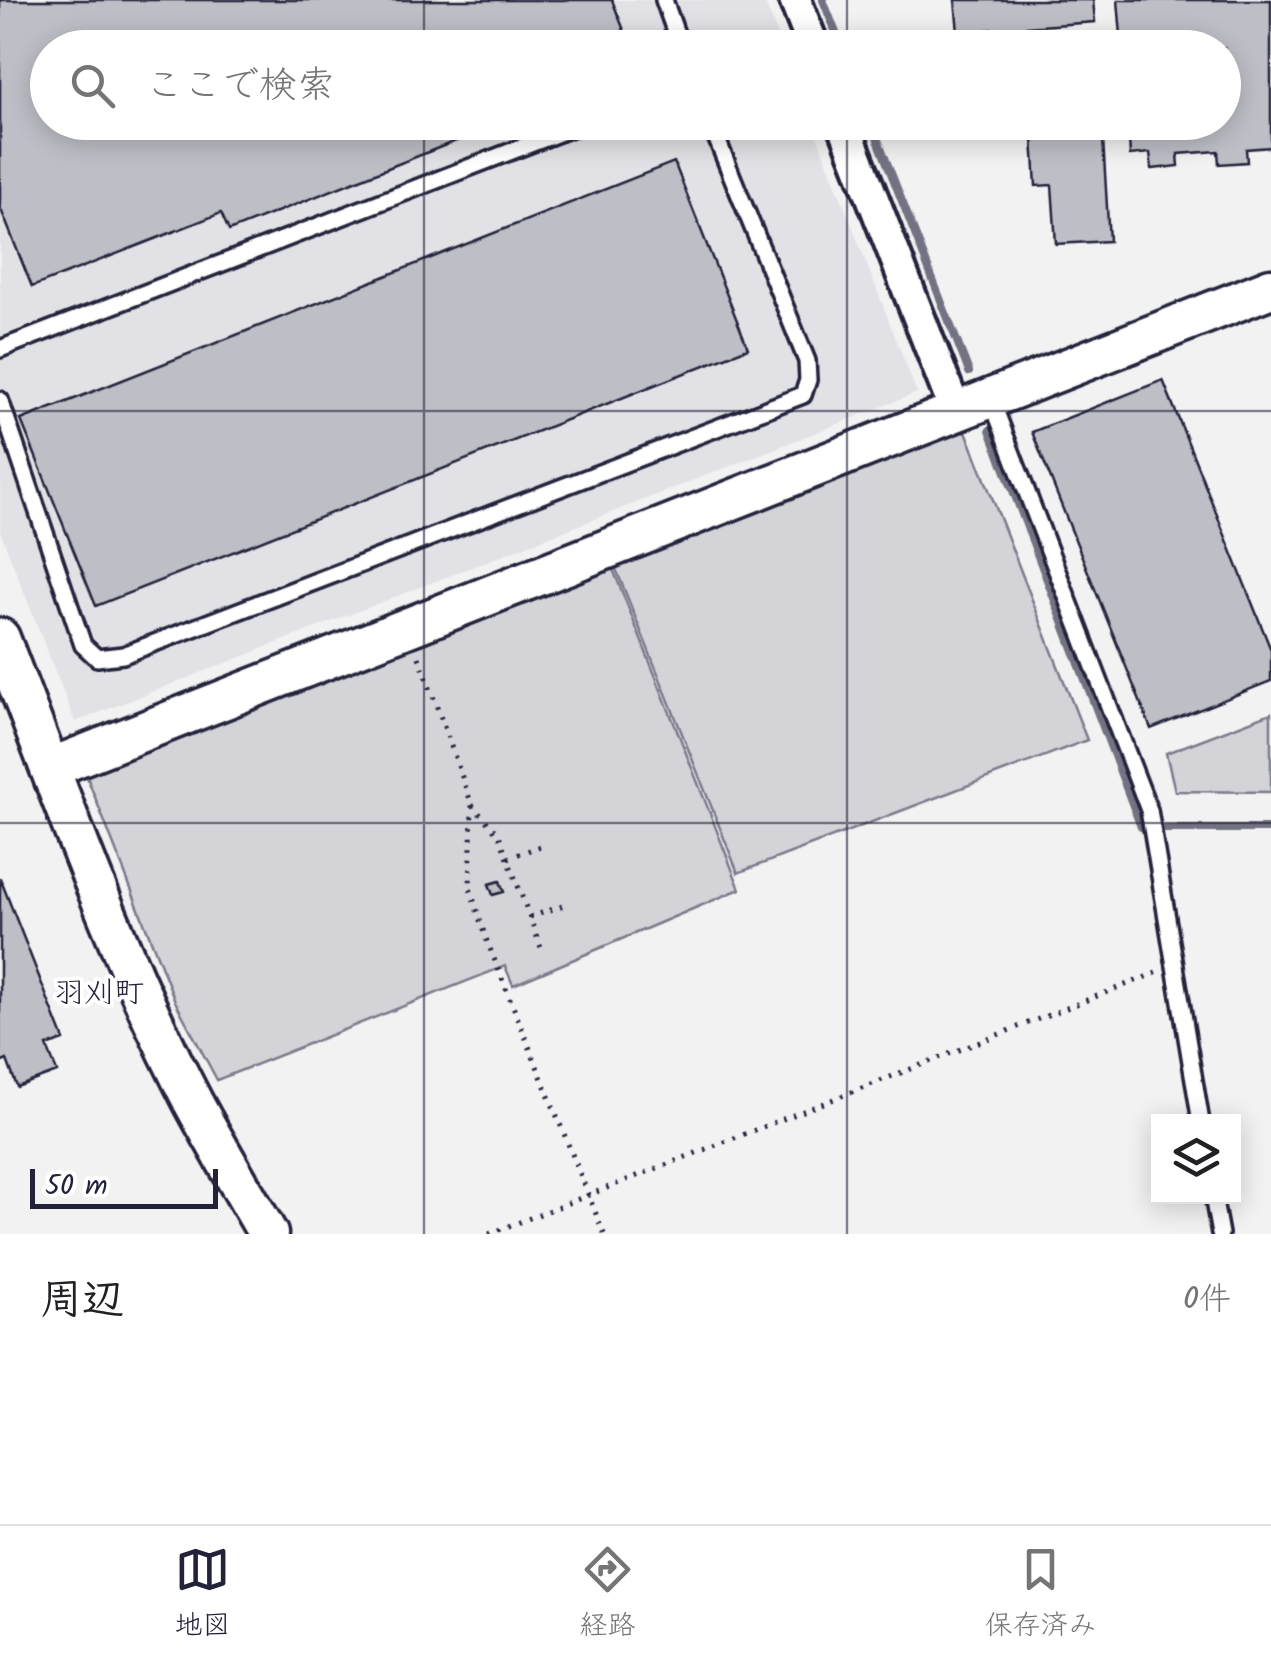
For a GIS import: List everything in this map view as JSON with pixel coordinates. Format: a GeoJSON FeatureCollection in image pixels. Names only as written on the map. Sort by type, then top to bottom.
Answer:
{"type":"FeatureCollection","features":[{"type":"Feature","properties":{"kind":"street"},"geometry":{"type":"LineString","coordinates":[[795,0],[807,30]]}},
{"type":"Feature","properties":{"kind":"street"},"geometry":{"type":"LineString","coordinates":[[850,140],[955,410]]}},
{"type":"Feature","properties":{"kind":"street"},"geometry":{"type":"LineString","coordinates":[[50,768],[1271,288]]}},
{"type":"Feature","properties":{"kind":"street"},"geometry":{"type":"LineString","coordinates":[[0,638],[116,931],[167,1047],[268,1234]]}},
{"type":"Feature","properties":{"kind":"lane"},"geometry":{"type":"LineString","coordinates":[[664,0],[675,30]]}},
{"type":"Feature","properties":{"kind":"lane"},"geometry":{"type":"LineString","coordinates":[[0,349],[540,140]]}},
{"type":"Feature","properties":{"kind":"lane"},"geometry":{"type":"LineString","coordinates":[[0,400],[83,645],[97,658],[123,655],[803,395],[808,380],[807,361],[717,140]]}},
{"type":"Feature","properties":{"kind":"lane"},"geometry":{"type":"LineString","coordinates":[[991,398],[1149,810],[1200,1114]]}},
{"type":"Feature","properties":{"kind":"lane"},"geometry":{"type":"LineString","coordinates":[[1215,1204],[1220,1234]]}},
{"type":"Feature","properties":{"kind":"path"},"geometry":{"type":"LineString","coordinates":[[414,642],[472,805],[470,888],[604,1234]]}},
{"type":"Feature","properties":{"kind":"path"},"geometry":{"type":"LineString","coordinates":[[472,805],[499,835],[543,952]]}},
{"type":"Feature","properties":{"kind":"path"},"geometry":{"type":"LineString","coordinates":[[508,858],[546,844]]}},
{"type":"Feature","properties":{"kind":"path"},"geometry":{"type":"LineString","coordinates":[[530,917],[568,904]]}},
{"type":"Feature","properties":{"kind":"path"},"geometry":{"type":"LineString","coordinates":[[488,1234],[1175,965]]}},
{"type":"Feature","properties":{"kind":"shaded area"},"geometry":{"type":"Polygon","coordinates":[[[0,0],[764,0],[775,30],[30,30],[30,140],[819,140],[917,393],[75,722],[0,531],[0,0]]]}},
{"type":"Feature","properties":{"kind":"shaded area"},"geometry":{"type":"Polygon","coordinates":[[[966,431],[1087,740],[738,873],[614,564],[966,431]]]}},
{"type":"Feature","properties":{"kind":"shaded area"},"geometry":{"type":"Polygon","coordinates":[[[611,564],[740,889],[513,985],[505,966],[217,1080],[175,1001],[87,777],[99,762],[611,564]]]}},
{"type":"Feature","properties":{"kind":"shaded area"},"geometry":{"type":"Polygon","coordinates":[[[1271,713],[1271,792],[1175,791],[1166,753],[1271,713]]]}},
{"type":"Feature","properties":{"kind":"building"},"geometry":{"type":"Polygon","coordinates":[[[0,0],[612,0],[624,30],[30,30],[30,140],[459,140],[229,231],[221,213],[32,287],[0,207],[0,0]]]}},
{"type":"Feature","properties":{"kind":"building"},"geometry":{"type":"Polygon","coordinates":[[[955,0],[1093,0],[1095,22],[958,30],[955,0]]]}},
{"type":"Feature","properties":{"kind":"building"},"geometry":{"type":"Polygon","coordinates":[[[1118,0],[1271,0],[1271,147],[1246,149],[1247,162],[1219,164],[1218,151],[1178,154],[1179,166],[1152,169],[1150,153],[1130,155],[1129,140],[1241,140],[1241,30],[1120,30],[1118,0]]]}},
{"type":"Feature","properties":{"kind":"building"},"geometry":{"type":"Polygon","coordinates":[[[1033,140],[1103,140],[1109,241],[1056,244],[1052,185],[1036,186],[1033,140]]]}},
{"type":"Feature","properties":{"kind":"building"},"geometry":{"type":"Polygon","coordinates":[[[674,162],[748,348],[96,606],[21,420],[674,162]]]}},
{"type":"Feature","properties":{"kind":"building"},"geometry":{"type":"Polygon","coordinates":[[[1163,380],[1271,650],[1271,681],[1151,729],[1032,432],[1163,380]]]}},
{"type":"Feature","properties":{"kind":"building"},"geometry":{"type":"Polygon","coordinates":[[[0,878],[64,1040],[47,1046],[57,1072],[17,1087],[7,1060],[0,1063],[0,878]]]}},
{"type":"Feature","properties":{"kind":"building"},"geometry":{"type":"Polygon","coordinates":[[[500,881],[504,892],[493,895],[489,884],[500,881]]]}},
{"type":"Feature","properties":{"kind":"waterway"},"geometry":{"type":"LineString","coordinates":[[823,0],[835,30]]}},
{"type":"Feature","properties":{"kind":"waterway"},"geometry":{"type":"LineString","coordinates":[[878,140],[969,372]]}},
{"type":"Feature","properties":{"kind":"waterway"},"geometry":{"type":"LineString","coordinates":[[990,430],[1141,827],[1151,827]]}},
{"type":"Feature","properties":{"kind":"waterway"},"geometry":{"type":"LineString","coordinates":[[1166,829],[1271,829]]}},
{"type":"Feature","properties":{"kind":"district","name":"羽刈町"},"geometry":{"type":"Point","coordinates":[99,992]}}]}
